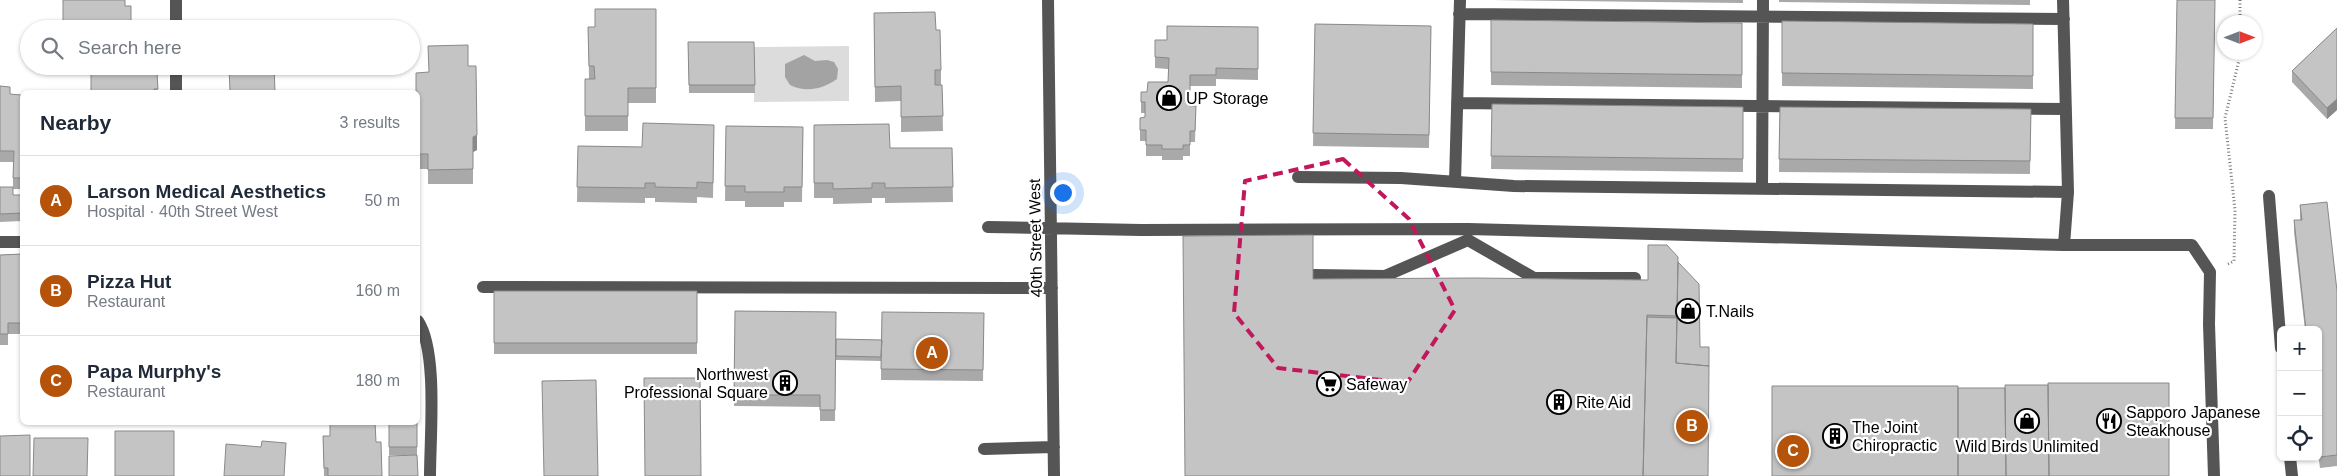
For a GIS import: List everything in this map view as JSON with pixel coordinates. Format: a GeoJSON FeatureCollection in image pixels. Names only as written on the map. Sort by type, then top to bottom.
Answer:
{"type":"FeatureCollection","features":[{"type":"Feature","properties":{"kind":"street"},"geometry":{"type":"LineString","coordinates":[[176,0],[176,20]]}},
{"type":"Feature","properties":{"kind":"street","name":"40th Street West"},"geometry":{"type":"LineString","coordinates":[[1048,0],[1054,476]]}},
{"type":"Feature","properties":{"kind":"street"},"geometry":{"type":"LineString","coordinates":[[1455,182],[1460,0]]}},
{"type":"Feature","properties":{"kind":"street"},"geometry":{"type":"LineString","coordinates":[[1762,189],[1763,0]]}},
{"type":"Feature","properties":{"kind":"street"},"geometry":{"type":"LineString","coordinates":[[2063,0],[2068,192],[2064,245]]}},
{"type":"Feature","properties":{"kind":"street"},"geometry":{"type":"LineString","coordinates":[[1459,14],[2064,19]]}},
{"type":"Feature","properties":{"kind":"street"},"geometry":{"type":"LineString","coordinates":[[176,75],[176,90]]}},
{"type":"Feature","properties":{"kind":"street"},"geometry":{"type":"LineString","coordinates":[[1458,102],[2066,109]]}},
{"type":"Feature","properties":{"kind":"street"},"geometry":{"type":"LineString","coordinates":[[1298,177],[1401,178],[1514,186],[2068,192]]}},
{"type":"Feature","properties":{"kind":"street"},"geometry":{"type":"LineString","coordinates":[[2269,196],[2279,326]]}},
{"type":"Feature","properties":{"kind":"street"},"geometry":{"type":"LineString","coordinates":[[988,227],[2064,245],[2192,245],[2210,272],[2208,324],[2214,476]]}},
{"type":"Feature","properties":{"kind":"street"},"geometry":{"type":"LineString","coordinates":[[1313,275],[1385,276],[1468,234]]}},
{"type":"Feature","properties":{"kind":"street"},"geometry":{"type":"LineString","coordinates":[[1468,234],[1534,278],[1634,278]]}},
{"type":"Feature","properties":{"kind":"street"},"geometry":{"type":"LineString","coordinates":[[0,242],[20,242]]}},
{"type":"Feature","properties":{"kind":"street"},"geometry":{"type":"LineString","coordinates":[[483,288],[1052,288]]}},
{"type":"Feature","properties":{"kind":"street"},"geometry":{"type":"LineString","coordinates":[[420,324],[424,332],[430,357],[430,476]]}},
{"type":"Feature","properties":{"kind":"street"},"geometry":{"type":"LineString","coordinates":[[984,449],[1054,447]]}},
{"type":"Feature","properties":{"kind":"street"},"geometry":{"type":"LineString","coordinates":[[2290,461],[2292,476]]}},
{"type":"Feature","properties":{"kind":"path"},"geometry":{"type":"LineString","coordinates":[[2240,0],[2240,15]]}},
{"type":"Feature","properties":{"kind":"path"},"geometry":{"type":"LineString","coordinates":[[2210,272],[2234,261],[2235,210],[2225,118],[2239,60]]}},
{"type":"Feature","properties":{"kind":"highlighted area"},"geometry":{"type":"Polygon","coordinates":[[[1343,159],[1409,219],[1455,310],[1407,383],[1278,368],[1234,313],[1245,181],[1343,159]]]}},
{"type":"Feature","properties":{"kind":"shaded area"},"geometry":{"type":"Polygon","coordinates":[[[849,46],[849,101],[754,102],[754,47],[849,46]]]}},
{"type":"Feature","properties":{"kind":"shaded area"},"geometry":{"type":"Polygon","coordinates":[[[804,55],[815,61],[827,60],[834,62],[838,69],[837,79],[814,89],[802,89],[790,85],[785,77],[785,64],[804,55]]]}},
{"type":"Feature","properties":{"kind":"building"},"geometry":{"type":"Polygon","coordinates":[[[63,0],[125,0],[125,6],[131,6],[131,20],[63,20],[63,0]]]}},
{"type":"Feature","properties":{"kind":"building"},"geometry":{"type":"Polygon","coordinates":[[[2177,0],[2215,0],[2213,118],[2175,118],[2177,0]]]}},
{"type":"Feature","properties":{"kind":"building"},"geometry":{"type":"Polygon","coordinates":[[[595,9],[656,9],[656,88],[628,88],[628,116],[585,116],[585,79],[595,79],[594,66],[589,66],[588,27],[595,27],[595,9]]]}},
{"type":"Feature","properties":{"kind":"building"},"geometry":{"type":"Polygon","coordinates":[[[935,12],[936,30],[940,30],[941,70],[935,70],[935,85],[942,85],[943,116],[901,117],[901,86],[875,87],[874,13],[935,12]]]}},
{"type":"Feature","properties":{"kind":"building"},"geometry":{"type":"Polygon","coordinates":[[[1491,20],[1742,23],[1742,75],[1491,72],[1491,20]]]}},
{"type":"Feature","properties":{"kind":"building"},"geometry":{"type":"Polygon","coordinates":[[[1782,21],[2033,24],[2033,76],[1782,73],[1782,21]]]}},
{"type":"Feature","properties":{"kind":"building"},"geometry":{"type":"Polygon","coordinates":[[[1315,24],[1431,26],[1429,135],[1313,133],[1315,24]]]}},
{"type":"Feature","properties":{"kind":"building","name":"UP Storage"},"geometry":{"type":"Polygon","coordinates":[[[1167,26],[1258,27],[1258,69],[1216,68],[1216,75],[1190,75],[1190,106],[1196,106],[1195,131],[1190,131],[1190,145],[1183,145],[1183,149],[1162,149],[1162,145],[1146,145],[1146,130],[1140,130],[1140,118],[1145,117],[1145,102],[1141,102],[1141,92],[1147,92],[1148,82],[1168,82],[1169,58],[1155,57],[1155,40],[1167,40],[1167,26]]]}},
{"type":"Feature","properties":{"kind":"building"},"geometry":{"type":"Polygon","coordinates":[[[2337,28],[2337,99],[2327,108],[2292,71],[2337,28]]]}},
{"type":"Feature","properties":{"kind":"building"},"geometry":{"type":"Polygon","coordinates":[[[688,42],[754,42],[755,85],[689,85],[688,42]]]}},
{"type":"Feature","properties":{"kind":"building"},"geometry":{"type":"Polygon","coordinates":[[[468,45],[468,66],[476,66],[477,135],[473,137],[473,169],[428,170],[428,154],[420,154],[420,90],[416,90],[416,75],[429,72],[428,46],[468,45]]]}},
{"type":"Feature","properties":{"kind":"building"},"geometry":{"type":"Polygon","coordinates":[[[91,75],[157,75],[158,89],[154,90],[91,90],[91,75]]]}},
{"type":"Feature","properties":{"kind":"building"},"geometry":{"type":"Polygon","coordinates":[[[229,75],[274,75],[275,90],[230,90],[229,75]]]}},
{"type":"Feature","properties":{"kind":"building"},"geometry":{"type":"Polygon","coordinates":[[[0,86],[10,87],[10,94],[20,95],[20,178],[13,178],[14,151],[0,151],[0,86]]]}},
{"type":"Feature","properties":{"kind":"building"},"geometry":{"type":"Polygon","coordinates":[[[1492,104],[1743,107],[1743,159],[1491,156],[1492,104]]]}},
{"type":"Feature","properties":{"kind":"building"},"geometry":{"type":"Polygon","coordinates":[[[1780,107],[2031,109],[2030,161],[1779,159],[1780,107]]]}},
{"type":"Feature","properties":{"kind":"building"},"geometry":{"type":"Polygon","coordinates":[[[643,123],[714,125],[713,183],[697,182],[697,188],[655,187],[655,183],[645,183],[645,188],[577,187],[578,146],[642,147],[643,123]]]}},
{"type":"Feature","properties":{"kind":"building"},"geometry":{"type":"Polygon","coordinates":[[[889,124],[890,148],[952,148],[953,187],[885,188],[885,183],[872,183],[872,188],[833,189],[833,183],[814,183],[814,125],[889,124]]]}},
{"type":"Feature","properties":{"kind":"building"},"geometry":{"type":"Polygon","coordinates":[[[726,126],[803,127],[802,187],[784,187],[784,192],[745,192],[745,186],[725,186],[726,126]]]}},
{"type":"Feature","properties":{"kind":"building"},"geometry":{"type":"Polygon","coordinates":[[[0,187],[13,187],[13,195],[20,195],[20,213],[0,214],[0,187]]]}},
{"type":"Feature","properties":{"kind":"building"},"geometry":{"type":"Polygon","coordinates":[[[2327,202],[2337,291],[2337,455],[2322,457],[2322,326],[2306,326],[2294,220],[2302,220],[2300,205],[2327,202]]]}},
{"type":"Feature","properties":{"kind":"building"},"geometry":{"type":"Polygon","coordinates":[[[1313,235],[1313,279],[1648,280],[1648,245],[1667,245],[1678,257],[1677,316],[1647,315],[1643,476],[1185,476],[1183,236],[1313,235]]]}},
{"type":"Feature","properties":{"kind":"building"},"geometry":{"type":"Polygon","coordinates":[[[20,254],[20,323],[8,323],[8,334],[0,334],[0,255],[20,254]]]}},
{"type":"Feature","properties":{"kind":"building","name":"T.Nails"},"geometry":{"type":"Polygon","coordinates":[[[1678,262],[1699,284],[1700,347],[1709,347],[1709,366],[1676,363],[1678,262]]]}},
{"type":"Feature","properties":{"kind":"building"},"geometry":{"type":"Polygon","coordinates":[[[494,291],[697,291],[697,343],[494,343],[494,291]]]}},
{"type":"Feature","properties":{"kind":"building","name":"Northwest Professional Square"},"geometry":{"type":"Polygon","coordinates":[[[735,311],[836,312],[835,410],[820,410],[820,395],[734,395],[735,311]]]}},
{"type":"Feature","properties":{"kind":"building"},"geometry":{"type":"Polygon","coordinates":[[[882,312],[984,313],[983,370],[881,369],[882,312]]]}},
{"type":"Feature","properties":{"kind":"building"},"geometry":{"type":"Polygon","coordinates":[[[1647,317],[1677,318],[1676,363],[1709,366],[1708,476],[1643,476],[1647,317]]]}},
{"type":"Feature","properties":{"kind":"building"},"geometry":{"type":"Polygon","coordinates":[[[836,339],[882,340],[881,357],[836,356],[836,339]]]}},
{"type":"Feature","properties":{"kind":"building"},"geometry":{"type":"Polygon","coordinates":[[[644,378],[700,378],[701,476],[645,476],[644,378]]]}},
{"type":"Feature","properties":{"kind":"building"},"geometry":{"type":"Polygon","coordinates":[[[596,380],[598,476],[544,476],[542,381],[596,380]]]}},
{"type":"Feature","properties":{"kind":"building","name":"Sapporo Japanese Steakhouse"},"geometry":{"type":"Polygon","coordinates":[[[2048,383],[2169,383],[2169,476],[2049,476],[2048,383]]]}},
{"type":"Feature","properties":{"kind":"building","name":"Wild Birds Unlimited"},"geometry":{"type":"Polygon","coordinates":[[[2005,385],[2048,385],[2049,476],[2006,476],[2005,385]]]}},
{"type":"Feature","properties":{"kind":"building"},"geometry":{"type":"Polygon","coordinates":[[[1772,386],[1958,386],[1958,476],[1772,476],[1772,386]]]}},
{"type":"Feature","properties":{"kind":"building"},"geometry":{"type":"Polygon","coordinates":[[[1958,388],[2005,388],[2006,476],[1958,476],[1958,388]]]}},
{"type":"Feature","properties":{"kind":"building"},"geometry":{"type":"Polygon","coordinates":[[[330,425],[375,425],[376,442],[381,442],[382,476],[328,476],[328,468],[324,468],[323,436],[330,436],[330,425]]]}},
{"type":"Feature","properties":{"kind":"building"},"geometry":{"type":"Polygon","coordinates":[[[389,425],[417,425],[417,447],[389,447],[389,425]]]}},
{"type":"Feature","properties":{"kind":"building"},"geometry":{"type":"Polygon","coordinates":[[[115,431],[174,431],[174,476],[115,476],[115,431]]]}},
{"type":"Feature","properties":{"kind":"building"},"geometry":{"type":"Polygon","coordinates":[[[30,435],[30,476],[0,476],[0,436],[30,435]]]}},
{"type":"Feature","properties":{"kind":"building"},"geometry":{"type":"Polygon","coordinates":[[[34,438],[88,438],[87,476],[33,476],[34,438]]]}},
{"type":"Feature","properties":{"kind":"building"},"geometry":{"type":"Polygon","coordinates":[[[262,441],[286,443],[284,476],[224,476],[226,444],[261,447],[262,441]]]}},
{"type":"Feature","properties":{"kind":"building"},"geometry":{"type":"Polygon","coordinates":[[[417,455],[418,476],[389,476],[389,456],[417,455]]]}},
{"type":"Feature","properties":{"kind":"place","name":"UP Storage"},"geometry":{"type":"Point","coordinates":[1169,98]}},
{"type":"Feature","properties":{"kind":"place","name":"T.Nails"},"geometry":{"type":"Point","coordinates":[1688,311]}},
{"type":"Feature","properties":{"kind":"place","name":"Larson Medical Aesthetics"},"geometry":{"type":"Point","coordinates":[932,353]}},
{"type":"Feature","properties":{"kind":"place","name":"Northwest Professional Square"},"geometry":{"type":"Point","coordinates":[785,383]}},
{"type":"Feature","properties":{"kind":"place","name":"Safeway"},"geometry":{"type":"Point","coordinates":[1329,384]}},
{"type":"Feature","properties":{"kind":"place","name":"Rite Aid"},"geometry":{"type":"Point","coordinates":[1559,402]}},
{"type":"Feature","properties":{"kind":"place","name":"Wild Birds Unlimited"},"geometry":{"type":"Point","coordinates":[2027,421]}},
{"type":"Feature","properties":{"kind":"place","name":"Sapporo Japanese Steakhouse"},"geometry":{"type":"Point","coordinates":[2109,421]}},
{"type":"Feature","properties":{"kind":"place","name":"Pizza Hut"},"geometry":{"type":"Point","coordinates":[1692,426]}},
{"type":"Feature","properties":{"kind":"place","name":"The Joint Chiropractic"},"geometry":{"type":"Point","coordinates":[1835,436]}},
{"type":"Feature","properties":{"kind":"place","name":"Papa Murphy's"},"geometry":{"type":"Point","coordinates":[1793,451]}}]}
